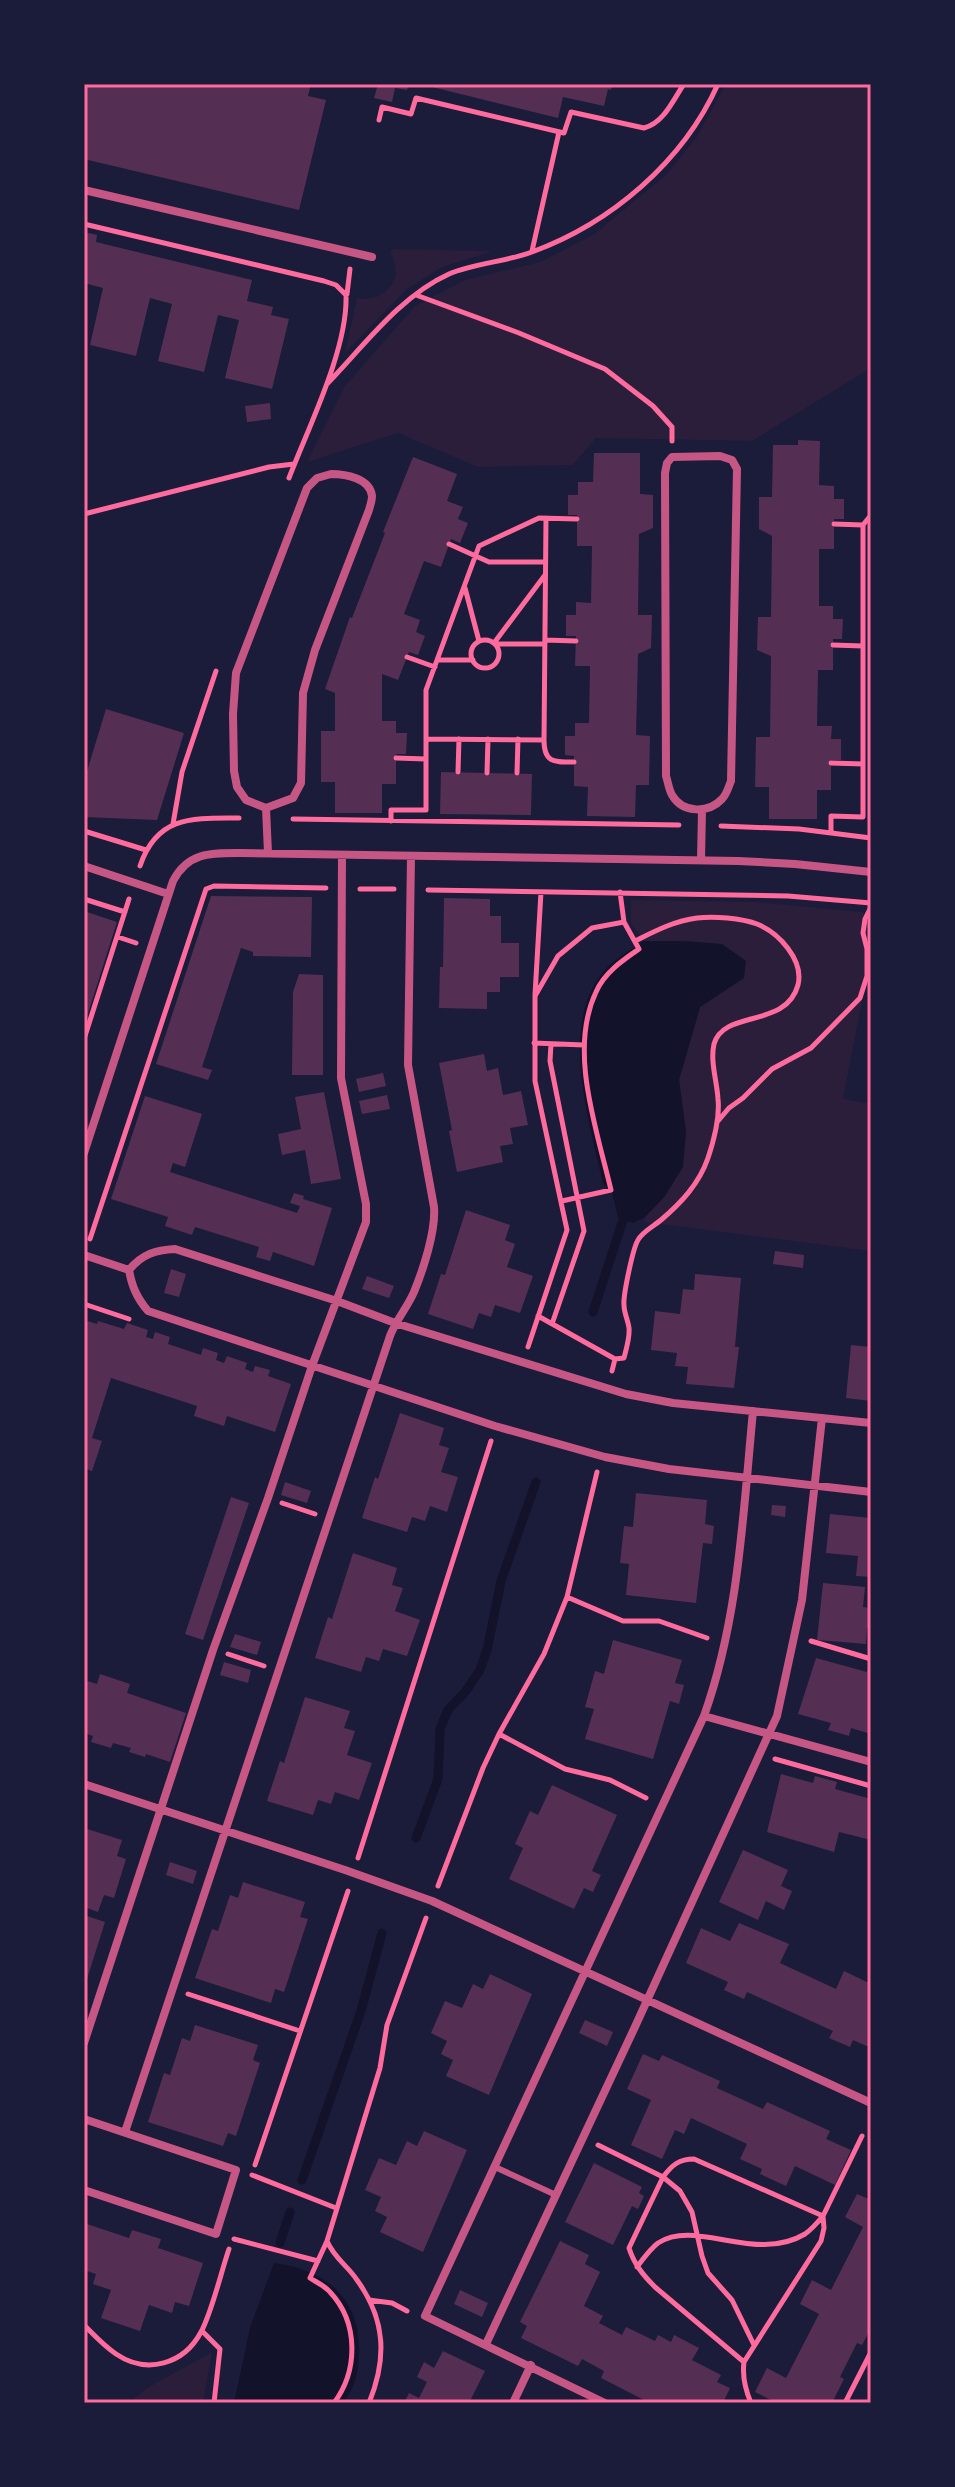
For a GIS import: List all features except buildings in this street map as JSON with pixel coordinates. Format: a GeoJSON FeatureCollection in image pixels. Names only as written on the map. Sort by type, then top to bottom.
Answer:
{"type":"FeatureCollection","features":[{"type":"Feature","properties":{"kind":"street"},"geometry":{"type":"LineString","coordinates":[[84,190],[372,257]]}},
{"type":"Feature","properties":{"kind":"street"},"geometry":{"type":"LineString","coordinates":[[720,456],[732,460],[737,469],[731,781],[725,796],[714,806],[702,810],[686,808],[672,796],[666,776],[665,473],[672,457],[720,456]]}},
{"type":"Feature","properties":{"kind":"street"},"geometry":{"type":"LineString","coordinates":[[342,474],[357,478],[368,486],[372,496],[369,510],[315,650],[303,693],[301,783],[293,798],[266,808],[246,800],[237,787],[233,714],[236,673],[307,488],[317,478],[342,474]]}},
{"type":"Feature","properties":{"kind":"street"},"geometry":{"type":"LineString","coordinates":[[266,808],[268,853]]}},
{"type":"Feature","properties":{"kind":"street"},"geometry":{"type":"LineString","coordinates":[[701,860],[702,810]]}},
{"type":"Feature","properties":{"kind":"street"},"geometry":{"type":"LineString","coordinates":[[84,1153],[168,894],[179,870],[202,856],[268,853],[701,860],[795,864],[871,872]]}},
{"type":"Feature","properties":{"kind":"street"},"geometry":{"type":"LineString","coordinates":[[84,2043],[213,1650],[366,1222],[366,1204],[341,1078],[342,855]]}},
{"type":"Feature","properties":{"kind":"street"},"geometry":{"type":"LineString","coordinates":[[125,2132],[395,1323],[413,1294],[435,1218],[408,1065],[411,856]]}},
{"type":"Feature","properties":{"kind":"street"},"geometry":{"type":"LineString","coordinates":[[84,866],[168,894]]}},
{"type":"Feature","properties":{"kind":"street"},"geometry":{"type":"LineString","coordinates":[[129,1270],[148,1254],[159,1249],[175,1249],[395,1323],[626,1394],[673,1403],[871,1423]]}},
{"type":"Feature","properties":{"kind":"street"},"geometry":{"type":"LineString","coordinates":[[84,1255],[129,1270]]}},
{"type":"Feature","properties":{"kind":"street"},"geometry":{"type":"LineString","coordinates":[[129,1270],[132,1286],[148,1311],[495,1426],[605,1457],[669,1469],[871,1492]]}},
{"type":"Feature","properties":{"kind":"street"},"geometry":{"type":"LineString","coordinates":[[605,2403],[425,2316],[712,1694],[734,1603],[753,1411]]}},
{"type":"Feature","properties":{"kind":"street"},"geometry":{"type":"LineString","coordinates":[[486,2344],[770,1734],[800,1615],[822,1418]]}},
{"type":"Feature","properties":{"kind":"street"},"geometry":{"type":"LineString","coordinates":[[704,1716],[871,1762]]}},
{"type":"Feature","properties":{"kind":"street"},"geometry":{"type":"LineString","coordinates":[[84,1784],[432,1901],[871,2103]]}},
{"type":"Feature","properties":{"kind":"street"},"geometry":{"type":"LineString","coordinates":[[84,2119],[236,2170],[216,2234],[84,2190]]}},
{"type":"Feature","properties":{"kind":"street"},"geometry":{"type":"LineString","coordinates":[[513,2403],[531,2365]]}},
{"type":"Feature","properties":{"kind":"lane"},"geometry":{"type":"LineString","coordinates":[[495,2167],[556,2195]]}},
{"type":"Feature","properties":{"kind":"path"},"geometry":{"type":"LineString","coordinates":[[379,120],[382,107],[411,114],[416,98],[564,133],[571,112],[644,128],[654,126],[684,84]]}},
{"type":"Feature","properties":{"kind":"path"},"geometry":{"type":"LineString","coordinates":[[326,385],[403,303],[415,295],[449,274],[532,252],[597,220],[637,190],[677,150],[718,84]]}},
{"type":"Feature","properties":{"kind":"path"},"geometry":{"type":"LineString","coordinates":[[532,252],[559,132]]}},
{"type":"Feature","properties":{"kind":"path"},"geometry":{"type":"LineString","coordinates":[[84,224],[324,281],[336,285],[346,295],[347,307],[326,385],[284,491]]}},
{"type":"Feature","properties":{"kind":"path"},"geometry":{"type":"LineString","coordinates":[[415,295],[605,369],[653,406],[672,427]]}},
{"type":"Feature","properties":{"kind":"path"},"geometry":{"type":"LineString","coordinates":[[84,514],[269,467],[294,464]]}},
{"type":"Feature","properties":{"kind":"path"},"geometry":{"type":"LineString","coordinates":[[831,832],[831,816],[863,817],[863,525],[871,515]]}},
{"type":"Feature","properties":{"kind":"path"},"geometry":{"type":"LineString","coordinates":[[391,821],[391,810],[426,810],[426,690],[479,546],[539,518],[577,519]]}},
{"type":"Feature","properties":{"kind":"path"},"geometry":{"type":"LineString","coordinates":[[546,518],[544,749],[551,760],[574,762]]}},
{"type":"Feature","properties":{"kind":"path"},"geometry":{"type":"LineString","coordinates":[[834,524],[863,525]]}},
{"type":"Feature","properties":{"kind":"path"},"geometry":{"type":"LineString","coordinates":[[449,544],[489,562],[545,562]]}},
{"type":"Feature","properties":{"kind":"path"},"geometry":{"type":"LineString","coordinates":[[863,564],[871,564]]}},
{"type":"Feature","properties":{"kind":"path"},"geometry":{"type":"LineString","coordinates":[[495,644],[545,574]]}},
{"type":"Feature","properties":{"kind":"path"},"geometry":{"type":"LineString","coordinates":[[465,585],[479,641]]}},
{"type":"Feature","properties":{"kind":"path"},"geometry":{"type":"LineString","coordinates":[[863,585],[871,597]]}},
{"type":"Feature","properties":{"kind":"path"},"geometry":{"type":"LineString","coordinates":[[473,660],[471,653],[479,641],[487,640],[495,644],[576,641]]}},
{"type":"Feature","properties":{"kind":"path"},"geometry":{"type":"LineString","coordinates":[[437,660],[473,660],[484,668],[496,663],[499,657],[495,644]]}},
{"type":"Feature","properties":{"kind":"path"},"geometry":{"type":"LineString","coordinates":[[833,645],[863,646]]}},
{"type":"Feature","properties":{"kind":"path"},"geometry":{"type":"LineString","coordinates":[[407,657],[435,667]]}},
{"type":"Feature","properties":{"kind":"path"},"geometry":{"type":"LineString","coordinates":[[173,824],[182,772],[219,660]]}},
{"type":"Feature","properties":{"kind":"path"},"geometry":{"type":"LineString","coordinates":[[863,661],[871,661]]}},
{"type":"Feature","properties":{"kind":"path"},"geometry":{"type":"LineString","coordinates":[[426,739],[544,740]]}},
{"type":"Feature","properties":{"kind":"path"},"geometry":{"type":"LineString","coordinates":[[458,772],[459,739]]}},
{"type":"Feature","properties":{"kind":"path"},"geometry":{"type":"LineString","coordinates":[[487,773],[488,739]]}},
{"type":"Feature","properties":{"kind":"path"},"geometry":{"type":"LineString","coordinates":[[517,773],[518,739]]}},
{"type":"Feature","properties":{"kind":"path"},"geometry":{"type":"LineString","coordinates":[[863,753],[871,753]]}},
{"type":"Feature","properties":{"kind":"path"},"geometry":{"type":"LineString","coordinates":[[396,758],[426,759]]}},
{"type":"Feature","properties":{"kind":"path"},"geometry":{"type":"LineString","coordinates":[[831,763],[863,764]]}},
{"type":"Feature","properties":{"kind":"path"},"geometry":{"type":"LineString","coordinates":[[84,1039],[146,850],[173,824],[191,819],[748,826],[871,838]]}},
{"type":"Feature","properties":{"kind":"path"},"geometry":{"type":"LineString","coordinates":[[84,831],[146,850]]}},
{"type":"Feature","properties":{"kind":"path"},"geometry":{"type":"LineString","coordinates":[[84,1255],[206,889],[214,886],[788,896],[871,905],[863,933],[867,949],[867,976],[860,998],[811,1048],[772,1069],[717,1122]]}},
{"type":"Feature","properties":{"kind":"path"},"geometry":{"type":"LineString","coordinates":[[523,1363],[567,1230],[535,1081],[535,996],[541,892]]}},
{"type":"Feature","properties":{"kind":"path"},"geometry":{"type":"LineString","coordinates":[[562,1201],[611,1190],[583,1056],[585,1024],[596,990],[617,964],[639,949],[624,922],[620,892]]}},
{"type":"Feature","properties":{"kind":"path"},"geometry":{"type":"LineString","coordinates":[[84,899],[125,912]]}},
{"type":"Feature","properties":{"kind":"path"},"geometry":{"type":"LineString","coordinates":[[538,1316],[615,1359],[624,1358],[629,1335],[625,1289],[638,1238],[663,1218],[698,1180],[708,1158],[719,1102],[713,1059],[715,1041],[727,1027],[784,1006],[798,985],[800,968],[787,946],[758,924],[724,918],[700,918],[676,922],[635,941]]}},
{"type":"Feature","properties":{"kind":"path"},"geometry":{"type":"LineString","coordinates":[[535,996],[558,956],[592,928],[624,922]]}},
{"type":"Feature","properties":{"kind":"path"},"geometry":{"type":"LineString","coordinates":[[534,1043],[584,1045]]}},
{"type":"Feature","properties":{"kind":"path"},"geometry":{"type":"LineString","coordinates":[[551,1044],[550,1061],[584,1231],[552,1324]]}},
{"type":"Feature","properties":{"kind":"path"},"geometry":{"type":"LineString","coordinates":[[611,1376],[615,1359]]}},
{"type":"Feature","properties":{"kind":"path"},"geometry":{"type":"LineString","coordinates":[[248,2189],[353,1873],[495,1426]]}},
{"type":"Feature","properties":{"kind":"path"},"geometry":{"type":"LineString","coordinates":[[334,2403],[345,2389],[351,2372],[351,2332],[342,2309],[330,2291],[310,2278],[327,2241],[380,2068],[387,2025],[432,1901],[483,1768],[544,1654],[567,1597],[597,1469]]}},
{"type":"Feature","properties":{"kind":"path"},"geometry":{"type":"LineString","coordinates":[[268,1498],[331,1519]]}},
{"type":"Feature","properties":{"kind":"path"},"geometry":{"type":"LineString","coordinates":[[567,1597],[623,1621],[659,1621],[712,1640]]}},
{"type":"Feature","properties":{"kind":"path"},"geometry":{"type":"LineString","coordinates":[[809,1641],[871,1659]]}},
{"type":"Feature","properties":{"kind":"path"},"geometry":{"type":"LineString","coordinates":[[213,1650],[280,1671]]}},
{"type":"Feature","properties":{"kind":"path"},"geometry":{"type":"LineString","coordinates":[[499,1734],[565,1769],[610,1780],[650,1801]]}},
{"type":"Feature","properties":{"kind":"path"},"geometry":{"type":"LineString","coordinates":[[774,1759],[871,1786]]}},
{"type":"Feature","properties":{"kind":"path"},"geometry":{"type":"LineString","coordinates":[[172,1989],[300,2031]]}},
{"type":"Feature","properties":{"kind":"path"},"geometry":{"type":"LineString","coordinates":[[637,2267],[656,2244],[675,2235],[698,2235],[736,2244],[760,2245],[783,2242],[805,2233],[823,2216],[862,2136]]}},
{"type":"Feature","properties":{"kind":"path"},"geometry":{"type":"LineString","coordinates":[[583,2138],[663,2177],[680,2191],[692,2212],[708,2273],[732,2300],[754,2345]]}},
{"type":"Feature","properties":{"kind":"path"},"geometry":{"type":"LineString","coordinates":[[744,2362],[677,2307],[637,2267],[629,2248],[663,2177],[672,2165],[684,2159],[694,2159],[823,2216]]}},
{"type":"Feature","properties":{"kind":"path"},"geometry":{"type":"LineString","coordinates":[[252,2176],[336,2208]]}},
{"type":"Feature","properties":{"kind":"path"},"geometry":{"type":"LineString","coordinates":[[751,2403],[744,2382],[744,2362],[821,2241],[823,2216]]}},
{"type":"Feature","properties":{"kind":"path"},"geometry":{"type":"LineString","coordinates":[[84,2325],[117,2355],[134,2364],[164,2364],[178,2358],[202,2331],[237,2226]]}},
{"type":"Feature","properties":{"kind":"path"},"geometry":{"type":"LineString","coordinates":[[233,2238],[318,2261]]}},
{"type":"Feature","properties":{"kind":"path"},"geometry":{"type":"LineString","coordinates":[[327,2241],[331,2251],[357,2279],[378,2324],[382,2353],[369,2403]]}},
{"type":"Feature","properties":{"kind":"path"},"geometry":{"type":"LineString","coordinates":[[202,2331],[220,2349],[214,2403]]}},
{"type":"Feature","properties":{"kind":"path"},"geometry":{"type":"LineString","coordinates":[[845,2403],[871,2352]]}},
{"type":"Feature","properties":{"kind":"shaded area"},"geometry":{"type":"Polygon","coordinates":[[[726,84],[871,84],[871,368],[752,441],[596,438],[573,465],[478,467],[398,433],[307,462],[345,386],[415,306],[465,280],[540,262],[593,235],[666,175],[696,138],[726,84]]]}},
{"type":"Feature","properties":{"kind":"shaded area"},"geometry":{"type":"Polygon","coordinates":[[[393,249],[493,251],[442,267],[407,289],[345,353],[357,298],[367,299],[384,293],[394,279],[395,262],[390,253],[393,249]]]}},
{"type":"Feature","properties":{"kind":"shaded area"},"geometry":{"type":"Polygon","coordinates":[[[631,900],[757,902],[871,913],[871,955],[843,1099],[871,1104],[871,1251],[644,1222],[665,1196],[686,1131],[679,1080],[700,1007],[743,978],[684,941],[644,941],[631,923],[631,900]]]}},
{"type":"Feature","properties":{"kind":"shaded area"},"geometry":{"type":"Polygon","coordinates":[[[644,941],[722,944],[746,961],[744,978],[700,1007],[679,1080],[686,1131],[683,1167],[665,1196],[645,1217],[633,1223],[618,1217],[612,1192],[603,1183],[584,1098],[580,1037],[585,1009],[595,984],[613,962],[644,941]]]}},
{"type":"Feature","properties":{"kind":"shaded area"},"geometry":{"type":"Polygon","coordinates":[[[274,2263],[310,2273],[325,2281],[348,2304],[355,2319],[359,2357],[355,2381],[343,2403],[234,2403],[250,2328],[274,2263]]]}},
{"type":"Feature","properties":{"kind":"shaded area"},"geometry":{"type":"Polygon","coordinates":[[[212,2352],[203,2403],[134,2403],[134,2398],[143,2391],[212,2352]]]}},
{"type":"Feature","properties":{"kind":"waterway"},"geometry":{"type":"LineString","coordinates":[[593,1312],[623,1220]]}},
{"type":"Feature","properties":{"kind":"waterway"},"geometry":{"type":"LineString","coordinates":[[416,1838],[438,1779],[440,1729],[448,1710],[480,1670],[501,1581],[536,1482]]}},
{"type":"Feature","properties":{"kind":"waterway"},"geometry":{"type":"LineString","coordinates":[[302,2180],[361,2011],[382,1933]]}},
{"type":"Feature","properties":{"kind":"waterway"},"geometry":{"type":"LineString","coordinates":[[280,2243],[290,2212]]}}]}
